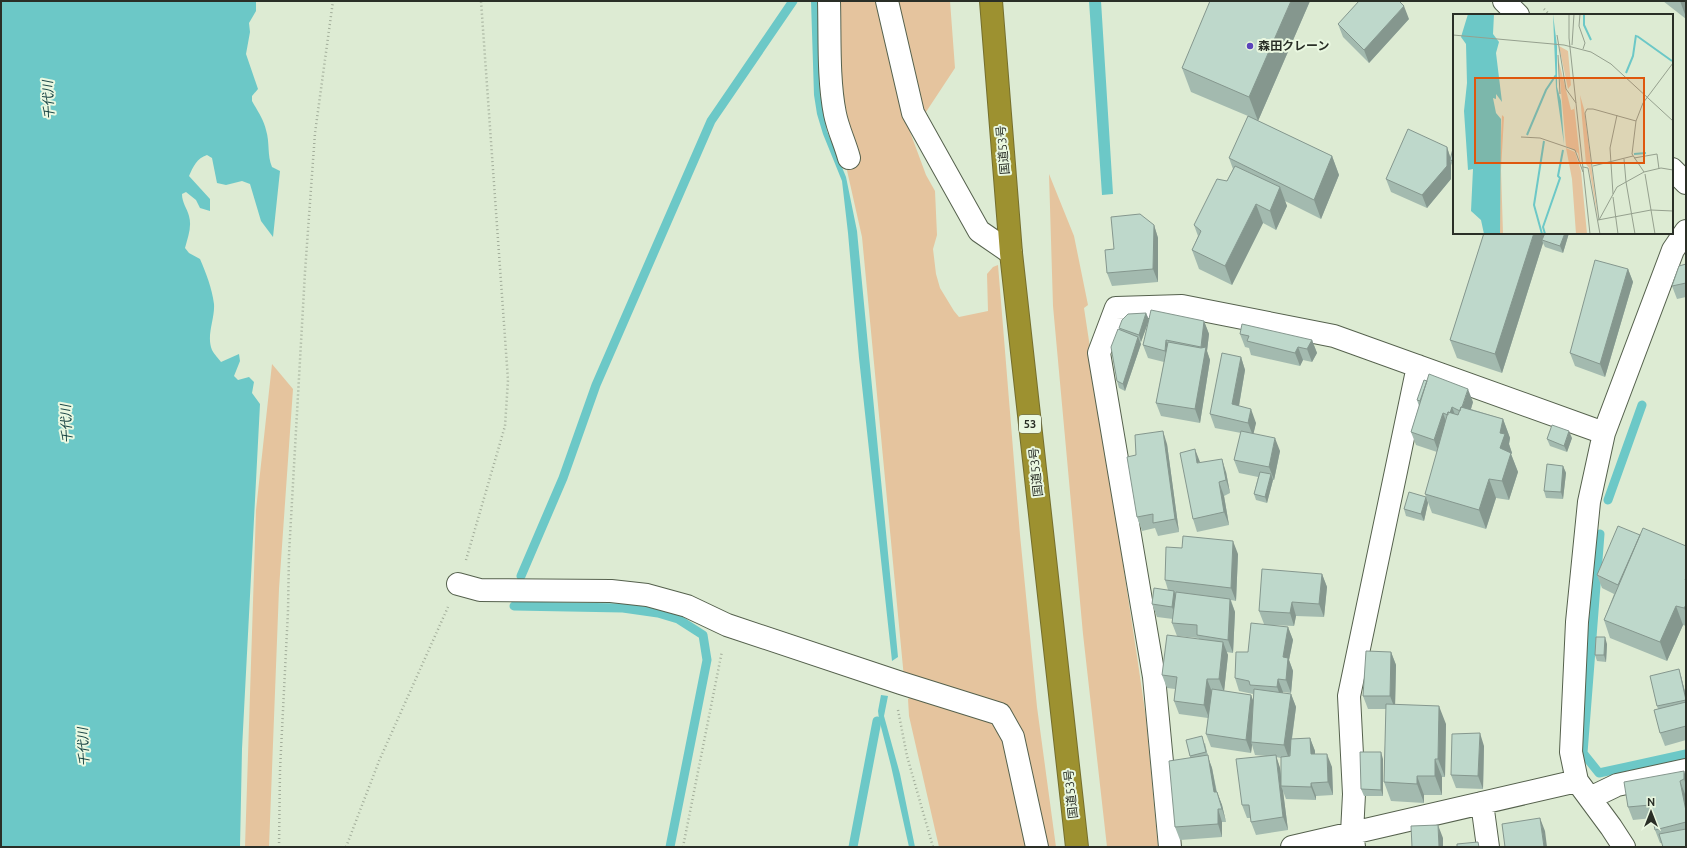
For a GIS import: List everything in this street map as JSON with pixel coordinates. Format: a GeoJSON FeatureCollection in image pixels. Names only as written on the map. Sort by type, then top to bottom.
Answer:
{"type":"FeatureCollection","features":[{"type":"Feature","properties":{"kind":"highway","name":"国道53号"},"geometry":{"type":"LineString","coordinates":[[991,1],[1011,252],[1077,847]]}},
{"type":"Feature","properties":{"kind":"street"},"geometry":{"type":"LineString","coordinates":[[829,1],[830,68],[835,115],[845,141],[849,158]]}},
{"type":"Feature","properties":{"kind":"street"},"geometry":{"type":"LineString","coordinates":[[887,1],[913,113],[979,231],[1011,252]]}},
{"type":"Feature","properties":{"kind":"street"},"geometry":{"type":"LineString","coordinates":[[1504,1],[1517,14]]}},
{"type":"Feature","properties":{"kind":"street"},"geometry":{"type":"LineString","coordinates":[[1673,170],[1686,183]]}},
{"type":"Feature","properties":{"kind":"street"},"geometry":{"type":"LineString","coordinates":[[1624,847],[1577,781],[1571,752],[1578,622],[1589,502],[1604,433],[1673,250],[1686,231]]}},
{"type":"Feature","properties":{"kind":"street"},"geometry":{"type":"LineString","coordinates":[[1170,847],[1154,677],[1100,353],[1116,308],[1182,306],[1334,336],[1604,433]]}},
{"type":"Feature","properties":{"kind":"street"},"geometry":{"type":"LineString","coordinates":[[1353,840],[1354,794],[1349,696],[1418,366]]}},
{"type":"Feature","properties":{"kind":"street"},"geometry":{"type":"LineString","coordinates":[[458,584],[480,590],[611,591],[646,595],[688,606],[727,625],[901,683],[1000,714],[1013,737],[1037,847]]}},
{"type":"Feature","properties":{"kind":"street"},"geometry":{"type":"LineString","coordinates":[[1590,798],[1617,785],[1686,770]]}},
{"type":"Feature","properties":{"kind":"street"},"geometry":{"type":"LineString","coordinates":[[1292,847],[1353,840],[1482,803],[1577,781]]}},
{"type":"Feature","properties":{"kind":"street"},"geometry":{"type":"LineString","coordinates":[[1482,803],[1488,847]]}},
{"type":"Feature","properties":{"kind":"path"},"geometry":{"type":"LineString","coordinates":[[279,847],[280,770],[288,611],[289,554],[305,272],[315,133],[333,1]]}},
{"type":"Feature","properties":{"kind":"path"},"geometry":{"type":"LineString","coordinates":[[346,847],[379,761],[458,584],[481,511],[505,426],[508,380],[481,1]]}},
{"type":"Feature","properties":{"kind":"path"},"geometry":{"type":"LineString","coordinates":[[683,847],[727,625]]}},
{"type":"Feature","properties":{"kind":"path"},"geometry":{"type":"LineString","coordinates":[[901,683],[898,711],[907,756],[933,847]]}},
{"type":"Feature","properties":{"kind":"shaded area"},"geometry":{"type":"Polygon","coordinates":[[[834,1],[879,1],[906,121],[926,175],[935,191],[937,235],[933,249],[936,274],[940,288],[959,317],[988,311],[987,274],[993,267],[998,265],[1020,535],[1037,707],[1056,847],[1047,847],[1017,728],[904,678],[862,237],[846,166],[841,117],[834,1]]]}},
{"type":"Feature","properties":{"kind":"shaded area"},"geometry":{"type":"Polygon","coordinates":[[[893,1],[950,1],[955,68],[926,112],[923,112],[893,1]]]}},
{"type":"Feature","properties":{"kind":"shaded area"},"geometry":{"type":"Polygon","coordinates":[[[1049,174],[1074,236],[1088,305],[1084,308],[1146,718],[1158,847],[1107,847],[1083,634],[1053,306],[1049,174]]]}},
{"type":"Feature","properties":{"kind":"shaded area"},"geometry":{"type":"Polygon","coordinates":[[[272,364],[293,389],[279,589],[269,847],[245,847],[256,510],[272,364]]]}},
{"type":"Feature","properties":{"kind":"shaded area"},"geometry":{"type":"Polygon","coordinates":[[[915,694],[991,721],[1003,732],[1030,847],[939,847],[909,716],[908,699],[915,694]]]}},
{"type":"Feature","properties":{"kind":"water","name":"千代川"},"geometry":{"type":"Polygon","coordinates":[[[1,1],[256,1],[256,11],[249,23],[250,32],[246,54],[258,89],[252,96],[252,101],[265,126],[272,167],[280,171],[273,237],[261,221],[250,184],[242,181],[226,185],[217,183],[212,158],[207,155],[198,161],[189,176],[210,199],[210,211],[200,208],[196,200],[186,192],[182,194],[190,224],[185,248],[189,253],[200,259],[213,298],[214,310],[210,333],[210,344],[212,350],[221,362],[239,354],[240,361],[234,376],[238,380],[249,377],[254,382],[252,393],[260,404],[242,749],[240,847],[1,847],[1,1]]]}},
{"type":"Feature","properties":{"kind":"water"},"geometry":{"type":"Polygon","coordinates":[[[811,1],[818,1],[820,92],[827,131],[846,177],[857,231],[898,657],[892,661],[859,358],[842,181],[823,134],[817,114],[814,95],[811,1]]]}},
{"type":"Feature","properties":{"kind":"water"},"geometry":{"type":"Polygon","coordinates":[[[1089,1],[1101,1],[1113,194],[1102,195],[1089,1]]]}},
{"type":"Feature","properties":{"kind":"water"},"geometry":{"type":"Polygon","coordinates":[[[881,695],[888,696],[884,716],[900,774],[915,847],[909,847],[879,719],[878,711],[881,695]]]}},
{"type":"Feature","properties":{"kind":"building","name":"森田クレーン"},"geometry":{"type":"Polygon","coordinates":[[[1210,1],[1291,1],[1249,97],[1182,68],[1210,1]]]}},
{"type":"Feature","properties":{"kind":"building"},"geometry":{"type":"Polygon","coordinates":[[[1359,1],[1399,1],[1404,6],[1364,50],[1338,24],[1359,1]]]}},
{"type":"Feature","properties":{"kind":"building"},"geometry":{"type":"Polygon","coordinates":[[[1248,116],[1332,156],[1314,200],[1229,158],[1248,116]]]}},
{"type":"Feature","properties":{"kind":"building"},"geometry":{"type":"Polygon","coordinates":[[[1408,129],[1447,147],[1447,166],[1422,195],[1386,179],[1408,129]]]}},
{"type":"Feature","properties":{"kind":"building"},"geometry":{"type":"Polygon","coordinates":[[[1453,149],[1453,161],[1450,160],[1453,149]]]}},
{"type":"Feature","properties":{"kind":"building"},"geometry":{"type":"Polygon","coordinates":[[[1235,166],[1280,187],[1270,211],[1256,204],[1225,266],[1192,250],[1201,231],[1194,225],[1217,179],[1227,181],[1235,166]]]}},
{"type":"Feature","properties":{"kind":"building"},"geometry":{"type":"Polygon","coordinates":[[[1140,214],[1154,225],[1153,269],[1107,273],[1105,250],[1114,249],[1111,217],[1140,214]]]}},
{"type":"Feature","properties":{"kind":"building"},"geometry":{"type":"Polygon","coordinates":[[[1484,234],[1534,234],[1495,354],[1450,340],[1484,234]]]}},
{"type":"Feature","properties":{"kind":"building"},"geometry":{"type":"Polygon","coordinates":[[[1545,234],[1565,234],[1560,246],[1542,240],[1545,234]]]}},
{"type":"Feature","properties":{"kind":"building"},"geometry":{"type":"Polygon","coordinates":[[[1595,260],[1628,269],[1600,364],[1570,353],[1595,260]]]}},
{"type":"Feature","properties":{"kind":"building"},"geometry":{"type":"Polygon","coordinates":[[[1686,264],[1686,283],[1672,286],[1679,266],[1686,264]]]}},
{"type":"Feature","properties":{"kind":"building"},"geometry":{"type":"Polygon","coordinates":[[[1151,310],[1204,321],[1201,347],[1166,340],[1165,351],[1143,345],[1151,310]]]}},
{"type":"Feature","properties":{"kind":"building"},"geometry":{"type":"Polygon","coordinates":[[[1146,313],[1139,335],[1119,328],[1122,320],[1128,314],[1146,313]]]}},
{"type":"Feature","properties":{"kind":"building"},"geometry":{"type":"Polygon","coordinates":[[[1242,324],[1312,340],[1307,349],[1298,347],[1295,353],[1247,341],[1249,336],[1240,334],[1242,324]]]}},
{"type":"Feature","properties":{"kind":"building"},"geometry":{"type":"Polygon","coordinates":[[[1118,329],[1138,337],[1123,384],[1117,381],[1111,347],[1118,329]]]}},
{"type":"Feature","properties":{"kind":"building"},"geometry":{"type":"Polygon","coordinates":[[[1168,342],[1201,348],[1206,347],[1195,409],[1156,403],[1168,342]]]}},
{"type":"Feature","properties":{"kind":"building"},"geometry":{"type":"Polygon","coordinates":[[[1222,353],[1241,357],[1232,404],[1251,409],[1248,423],[1210,414],[1222,353]]]}},
{"type":"Feature","properties":{"kind":"building"},"geometry":{"type":"Polygon","coordinates":[[[1429,374],[1468,389],[1460,411],[1452,407],[1450,413],[1448,412],[1448,415],[1443,413],[1434,440],[1411,432],[1429,374]]]}},
{"type":"Feature","properties":{"kind":"building"},"geometry":{"type":"Polygon","coordinates":[[[1424,380],[1427,381],[1420,401],[1417,400],[1424,380]]]}},
{"type":"Feature","properties":{"kind":"building"},"geometry":{"type":"Polygon","coordinates":[[[1461,407],[1503,419],[1500,433],[1505,434],[1500,448],[1511,453],[1502,481],[1489,479],[1479,510],[1425,494],[1448,412],[1458,415],[1461,407]]]}},
{"type":"Feature","properties":{"kind":"building"},"geometry":{"type":"Polygon","coordinates":[[[1552,425],[1569,431],[1564,446],[1547,439],[1552,425]]]}},
{"type":"Feature","properties":{"kind":"building"},"geometry":{"type":"Polygon","coordinates":[[[1163,431],[1175,519],[1153,523],[1153,514],[1137,517],[1127,457],[1136,455],[1135,435],[1163,431]]]}},
{"type":"Feature","properties":{"kind":"building"},"geometry":{"type":"Polygon","coordinates":[[[1241,431],[1275,438],[1269,467],[1234,460],[1241,431]]]}},
{"type":"Feature","properties":{"kind":"building"},"geometry":{"type":"Polygon","coordinates":[[[1195,449],[1197,463],[1222,459],[1226,480],[1219,482],[1224,512],[1193,519],[1180,453],[1195,449]]]}},
{"type":"Feature","properties":{"kind":"building"},"geometry":{"type":"Polygon","coordinates":[[[1547,464],[1563,466],[1561,492],[1544,491],[1547,464]]]}},
{"type":"Feature","properties":{"kind":"building"},"geometry":{"type":"Polygon","coordinates":[[[1260,472],[1271,474],[1265,497],[1254,494],[1260,472]]]}},
{"type":"Feature","properties":{"kind":"building"},"geometry":{"type":"Polygon","coordinates":[[[1409,492],[1426,497],[1421,514],[1404,509],[1409,492]]]}},
{"type":"Feature","properties":{"kind":"building"},"geometry":{"type":"Polygon","coordinates":[[[1618,526],[1640,535],[1618,585],[1597,575],[1618,526]]]}},
{"type":"Feature","properties":{"kind":"building"},"geometry":{"type":"Polygon","coordinates":[[[1643,528],[1686,546],[1686,605],[1684,608],[1676,606],[1660,642],[1604,620],[1643,528]]]}},
{"type":"Feature","properties":{"kind":"building"},"geometry":{"type":"Polygon","coordinates":[[[1183,536],[1233,541],[1231,588],[1165,580],[1166,547],[1182,548],[1183,536]]]}},
{"type":"Feature","properties":{"kind":"building"},"geometry":{"type":"Polygon","coordinates":[[[1262,569],[1322,574],[1319,604],[1292,602],[1290,613],[1259,611],[1262,569]]]}},
{"type":"Feature","properties":{"kind":"building"},"geometry":{"type":"Polygon","coordinates":[[[1154,588],[1174,591],[1172,607],[1152,604],[1154,588]]]}},
{"type":"Feature","properties":{"kind":"building"},"geometry":{"type":"Polygon","coordinates":[[[1176,592],[1230,599],[1228,640],[1197,635],[1197,625],[1172,623],[1176,592]]]}},
{"type":"Feature","properties":{"kind":"building"},"geometry":{"type":"Polygon","coordinates":[[[1251,623],[1288,627],[1283,657],[1288,658],[1286,680],[1278,679],[1277,687],[1250,685],[1249,681],[1235,678],[1236,652],[1248,652],[1251,623]]]}},
{"type":"Feature","properties":{"kind":"building"},"geometry":{"type":"Polygon","coordinates":[[[1167,635],[1223,642],[1219,679],[1207,679],[1204,705],[1174,701],[1177,677],[1162,675],[1167,635]]]}},
{"type":"Feature","properties":{"kind":"building"},"geometry":{"type":"Polygon","coordinates":[[[1596,637],[1605,637],[1604,655],[1595,655],[1596,637]]]}},
{"type":"Feature","properties":{"kind":"building"},"geometry":{"type":"Polygon","coordinates":[[[1366,651],[1391,652],[1390,696],[1363,696],[1366,651]]]}},
{"type":"Feature","properties":{"kind":"building"},"geometry":{"type":"Polygon","coordinates":[[[1679,669],[1686,700],[1657,706],[1650,676],[1679,669]]]}},
{"type":"Feature","properties":{"kind":"building"},"geometry":{"type":"Polygon","coordinates":[[[1212,689],[1251,695],[1246,740],[1206,734],[1212,689]]]}},
{"type":"Feature","properties":{"kind":"building"},"geometry":{"type":"Polygon","coordinates":[[[1254,689],[1291,694],[1284,745],[1251,742],[1254,689]]]}},
{"type":"Feature","properties":{"kind":"building"},"geometry":{"type":"Polygon","coordinates":[[[1686,702],[1686,726],[1660,733],[1654,710],[1686,702]]]}},
{"type":"Feature","properties":{"kind":"building"},"geometry":{"type":"Polygon","coordinates":[[[1386,704],[1439,706],[1438,759],[1435,759],[1435,776],[1417,776],[1417,784],[1384,782],[1386,704]]]}},
{"type":"Feature","properties":{"kind":"building"},"geometry":{"type":"Polygon","coordinates":[[[1480,733],[1478,776],[1451,775],[1452,734],[1480,733]]]}},
{"type":"Feature","properties":{"kind":"building"},"geometry":{"type":"Polygon","coordinates":[[[1202,736],[1206,752],[1190,756],[1186,740],[1202,736]]]}},
{"type":"Feature","properties":{"kind":"building"},"geometry":{"type":"Polygon","coordinates":[[[1310,738],[1311,754],[1327,754],[1328,782],[1311,783],[1311,787],[1281,786],[1281,757],[1290,756],[1291,739],[1310,738]]]}},
{"type":"Feature","properties":{"kind":"building"},"geometry":{"type":"Polygon","coordinates":[[[1360,752],[1381,752],[1381,790],[1361,789],[1360,752]]]}},
{"type":"Feature","properties":{"kind":"building"},"geometry":{"type":"Polygon","coordinates":[[[1208,755],[1214,792],[1217,792],[1222,809],[1218,809],[1218,824],[1175,827],[1169,761],[1208,755]]]}},
{"type":"Feature","properties":{"kind":"building"},"geometry":{"type":"Polygon","coordinates":[[[1276,755],[1283,817],[1251,822],[1249,805],[1242,805],[1236,759],[1276,755]]]}},
{"type":"Feature","properties":{"kind":"building"},"geometry":{"type":"Polygon","coordinates":[[[1684,771],[1684,779],[1680,781],[1686,811],[1686,822],[1655,830],[1650,805],[1628,807],[1624,782],[1684,771]]]}},
{"type":"Feature","properties":{"kind":"building"},"geometry":{"type":"Polygon","coordinates":[[[1540,818],[1544,847],[1505,847],[1502,824],[1540,818]]]}},
{"type":"Feature","properties":{"kind":"building"},"geometry":{"type":"Polygon","coordinates":[[[1438,825],[1439,847],[1412,847],[1411,826],[1438,825]]]}},
{"type":"Feature","properties":{"kind":"building"},"geometry":{"type":"Polygon","coordinates":[[[1686,829],[1686,847],[1663,847],[1659,834],[1686,829]]]}},
{"type":"Feature","properties":{"kind":"building"},"geometry":{"type":"Polygon","coordinates":[[[1478,842],[1479,847],[1457,847],[1457,844],[1478,842]]]}},
{"type":"Feature","properties":{"kind":"waterway"},"geometry":{"type":"LineString","coordinates":[[521,576],[563,478],[596,385],[711,121],[793,1]]}},
{"type":"Feature","properties":{"kind":"waterway"},"geometry":{"type":"LineString","coordinates":[[1608,500],[1642,405]]}},
{"type":"Feature","properties":{"kind":"waterway"},"geometry":{"type":"LineString","coordinates":[[1600,534],[1583,753],[1599,773],[1686,754]]}},
{"type":"Feature","properties":{"kind":"waterway"},"geometry":{"type":"LineString","coordinates":[[514,606],[623,608],[658,613],[678,619],[703,635],[707,660],[670,847]]}},
{"type":"Feature","properties":{"kind":"waterway"},"geometry":{"type":"LineString","coordinates":[[853,847],[877,721]]}},
{"type":"Feature","properties":{"kind":"place","name":"森田クレーン"},"geometry":{"type":"Point","coordinates":[1250,46]}}]}
